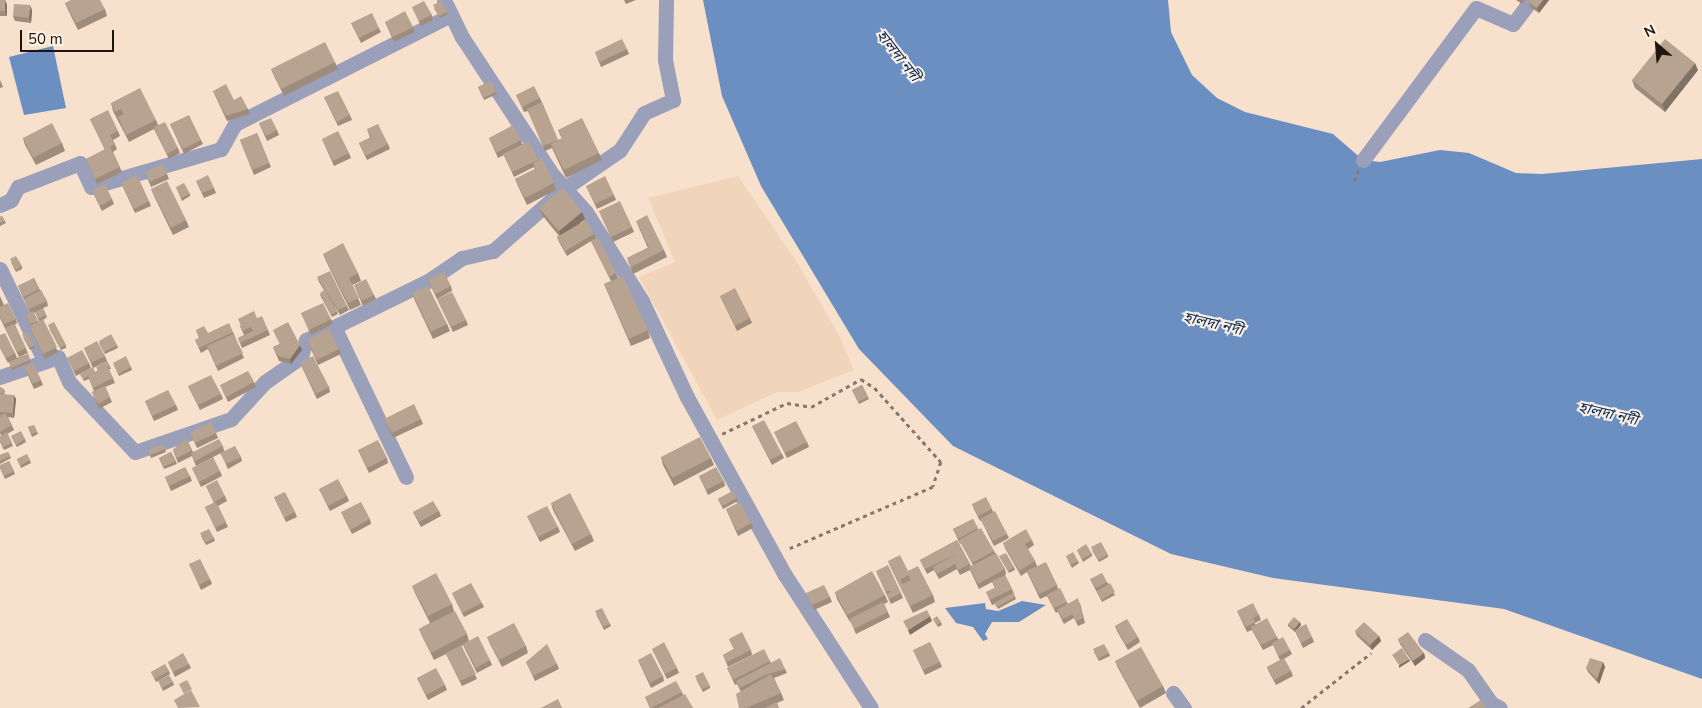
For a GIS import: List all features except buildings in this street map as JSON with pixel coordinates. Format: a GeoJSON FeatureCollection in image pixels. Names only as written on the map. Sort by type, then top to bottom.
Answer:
{"type":"FeatureCollection","features":[{"type":"Feature","properties":{"kind":"street"},"geometry":{"type":"LineString","coordinates":[[444,0],[451,15],[565,188],[586,212],[642,301],[712,440],[776,559],[870,708]]}},
{"type":"Feature","properties":{"kind":"street"},"geometry":{"type":"LineString","coordinates":[[0,377],[44,360],[58,357],[69,382],[135,452],[231,419],[265,382],[301,357],[306,340],[428,280],[462,258],[493,251],[565,188],[620,150],[644,113],[673,100],[665,60],[666,0]]}},
{"type":"Feature","properties":{"kind":"street"},"geometry":{"type":"LineString","coordinates":[[1363,160],[1476,8],[1513,24],[1531,0]]}},
{"type":"Feature","properties":{"kind":"street"},"geometry":{"type":"LineString","coordinates":[[0,205],[11,200],[18,187],[80,163],[91,187],[222,149],[235,124],[451,15]]}},
{"type":"Feature","properties":{"kind":"street"},"geometry":{"type":"LineString","coordinates":[[0,270],[44,360]]}},
{"type":"Feature","properties":{"kind":"street"},"geometry":{"type":"LineString","coordinates":[[334,327],[406,478]]}},
{"type":"Feature","properties":{"kind":"street"},"geometry":{"type":"LineString","coordinates":[[1425,640],[1468,670],[1491,703],[1500,708]]}},
{"type":"Feature","properties":{"kind":"street"},"geometry":{"type":"LineString","coordinates":[[1172,693],[1184,708]]}},
{"type":"Feature","properties":{"kind":"path"},"geometry":{"type":"LineString","coordinates":[[712,440],[787,402],[811,407],[861,380],[875,388],[941,462],[933,487],[787,550],[776,559]]}},
{"type":"Feature","properties":{"kind":"path"},"geometry":{"type":"LineString","coordinates":[[1301,708],[1372,653]]}},
{"type":"Feature","properties":{"kind":"shaded area"},"geometry":{"type":"Polygon","coordinates":[[[738,176],[797,262],[839,335],[854,370],[798,392],[777,392],[717,420],[639,277],[675,262],[648,198],[738,176]]]}},
{"type":"Feature","properties":{"kind":"water","name":"হালদা নদী"},"geometry":{"type":"Polygon","coordinates":[[[703,0],[1168,0],[1171,32],[1192,75],[1217,98],[1245,112],[1333,134],[1363,160],[1380,162],[1440,150],[1469,153],[1516,173],[1542,174],[1702,159],[1702,679],[1504,609],[1273,578],[1171,554],[953,446],[859,349],[761,186],[722,96],[703,0]]]}},
{"type":"Feature","properties":{"kind":"water"},"geometry":{"type":"Polygon","coordinates":[[[53,46],[66,108],[24,115],[9,57],[53,46]]]}},
{"type":"Feature","properties":{"kind":"water"},"geometry":{"type":"Polygon","coordinates":[[[1022,601],[1046,605],[1019,622],[992,622],[985,634],[988,639],[983,641],[973,627],[956,623],[945,608],[985,603],[986,609],[998,611],[1022,601]]]}}]}
